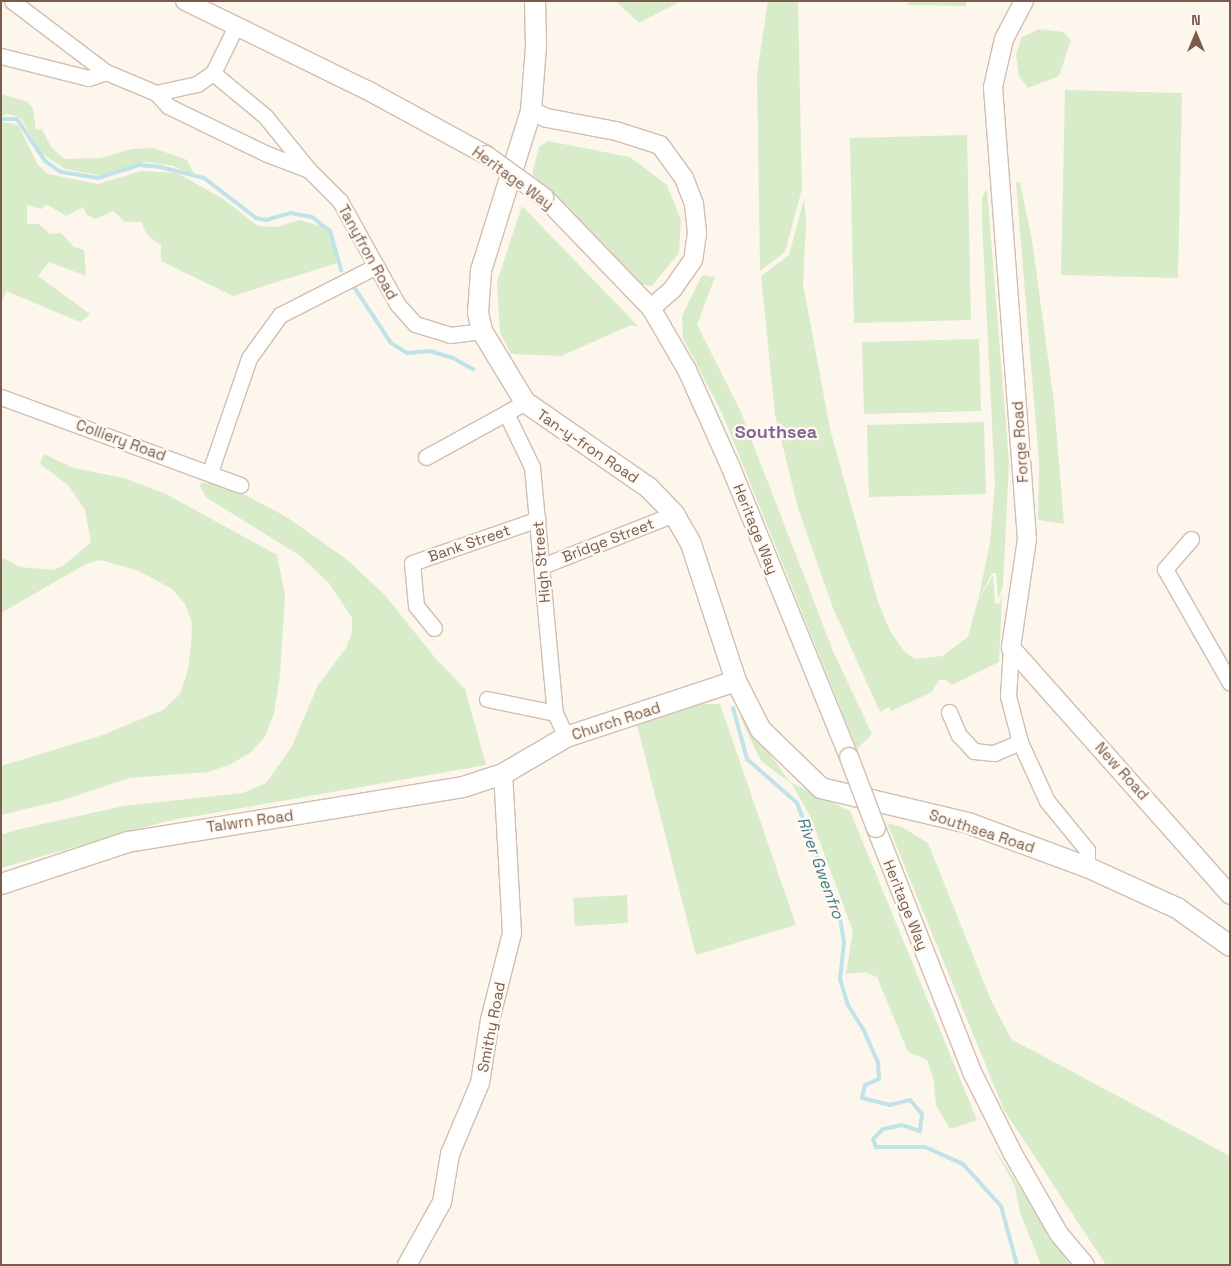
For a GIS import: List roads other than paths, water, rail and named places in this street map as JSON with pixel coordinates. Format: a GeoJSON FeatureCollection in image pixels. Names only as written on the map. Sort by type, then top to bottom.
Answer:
{"type":"FeatureCollection","features":[{"type":"Feature","properties":{"kind":"main road","name":"Tan-y-fron Road"},"geometry":{"type":"LineString","coordinates":[[535,1],[536,46],[531,111],[481,272],[478,313],[482,331],[525,402],[649,488],[674,514],[691,544],[736,681]]}},
{"type":"Feature","properties":{"kind":"main road","name":"Church Road"},"geometry":{"type":"LineString","coordinates":[[503,774],[566,737],[736,681]]}},
{"type":"Feature","properties":{"kind":"main road","name":"Southsea Road"},"geometry":{"type":"LineString","coordinates":[[736,681],[760,730],[820,788],[968,823],[1087,867],[1177,908],[1230,946]]}},
{"type":"Feature","properties":{"kind":"main road","name":"Talwrn Road"},"geometry":{"type":"LineString","coordinates":[[1,884],[128,842],[410,798],[463,787],[503,774]]}},
{"type":"Feature","properties":{"kind":"street","name":"Tanyfron Road"},"geometry":{"type":"LineString","coordinates":[[12,1],[106,72],[156,93],[168,106],[267,154],[309,170],[340,201],[398,305],[416,324],[450,335],[482,331]]}},
{"type":"Feature","properties":{"kind":"street","name":"Heritage Way"},"geometry":{"type":"LineString","coordinates":[[184,1],[191,7],[236,26],[416,115],[486,155],[544,197],[651,308],[687,370],[717,435],[849,757],[973,1074],[1013,1154],[1059,1234],[1086,1265]]}},
{"type":"Feature","properties":{"kind":"street","name":"Forge Road"},"geometry":{"type":"LineString","coordinates":[[1024,1],[1004,39],[994,87],[1027,539],[1011,648],[1008,696],[1020,742],[1047,801],[1087,850],[1087,867]]}},
{"type":"Feature","properties":{"kind":"street"},"geometry":{"type":"LineString","coordinates":[[156,93],[198,84],[213,73],[236,26]]}},
{"type":"Feature","properties":{"kind":"street"},"geometry":{"type":"LineString","coordinates":[[1,56],[88,78],[106,72]]}},
{"type":"Feature","properties":{"kind":"street"},"geometry":{"type":"LineString","coordinates":[[213,73],[264,116],[309,170]]}},
{"type":"Feature","properties":{"kind":"street"},"geometry":{"type":"LineString","coordinates":[[531,111],[547,118],[616,132],[660,145],[684,178],[694,204],[697,233],[693,260],[673,290],[651,308]]}},
{"type":"Feature","properties":{"kind":"street"},"geometry":{"type":"LineString","coordinates":[[210,472],[249,358],[280,315],[376,266]]}},
{"type":"Feature","properties":{"kind":"street","name":"Colliery Road"},"geometry":{"type":"LineString","coordinates":[[1,397],[210,472],[240,485]]}},
{"type":"Feature","properties":{"kind":"street"},"geometry":{"type":"LineString","coordinates":[[426,457],[525,402]]}},
{"type":"Feature","properties":{"kind":"street","name":"High Street"},"geometry":{"type":"LineString","coordinates":[[506,413],[532,466],[555,713],[566,737]]}},
{"type":"Feature","properties":{"kind":"street","name":"Bridge Street"},"geometry":{"type":"LineString","coordinates":[[542,566],[674,514]]}},
{"type":"Feature","properties":{"kind":"street","name":"Bank Street"},"geometry":{"type":"LineString","coordinates":[[434,628],[416,606],[412,563],[538,519]]}},
{"type":"Feature","properties":{"kind":"street"},"geometry":{"type":"LineString","coordinates":[[1192,539],[1165,569],[1230,684]]}},
{"type":"Feature","properties":{"kind":"street","name":"New Road"},"geometry":{"type":"LineString","coordinates":[[1011,648],[1230,895]]}},
{"type":"Feature","properties":{"kind":"street"},"geometry":{"type":"LineString","coordinates":[[487,699],[555,713]]}},
{"type":"Feature","properties":{"kind":"street"},"geometry":{"type":"LineString","coordinates":[[949,712],[959,735],[974,751],[994,753],[1020,742]]}},
{"type":"Feature","properties":{"kind":"street","name":"Smithy Road"},"geometry":{"type":"LineString","coordinates":[[407,1265],[442,1202],[450,1154],[480,1083],[490,1020],[512,933],[503,774]]}},
{"type":"Feature","properties":{"kind":"waterway","name":"River Gwenfro"},"geometry":{"type":"LineString","coordinates":[[1,119],[17,119],[45,161],[61,172],[98,178],[139,165],[160,167],[204,178],[256,218],[266,220],[291,213],[312,217],[330,231],[341,270]]}},
{"type":"Feature","properties":{"kind":"waterway","name":"River Gwenfro"},"geometry":{"type":"LineString","coordinates":[[354,287],[391,343],[407,353],[430,351],[453,358],[473,369]]}},
{"type":"Feature","properties":{"kind":"waterway","name":"River Gwenfro"},"geometry":{"type":"LineString","coordinates":[[733,708],[747,759],[797,803],[839,913],[844,942],[840,979],[848,1005],[864,1031],[878,1063],[879,1079],[865,1085],[862,1098],[890,1105],[910,1100],[922,1114],[920,1131],[902,1125],[883,1129],[873,1139],[876,1147],[925,1147],[963,1164],[1001,1206],[1017,1265]]}},
{"type":"Feature","properties":{"kind":"district","name":"Southsea"},"geometry":{"type":"Point","coordinates":[776,432]}}]}
